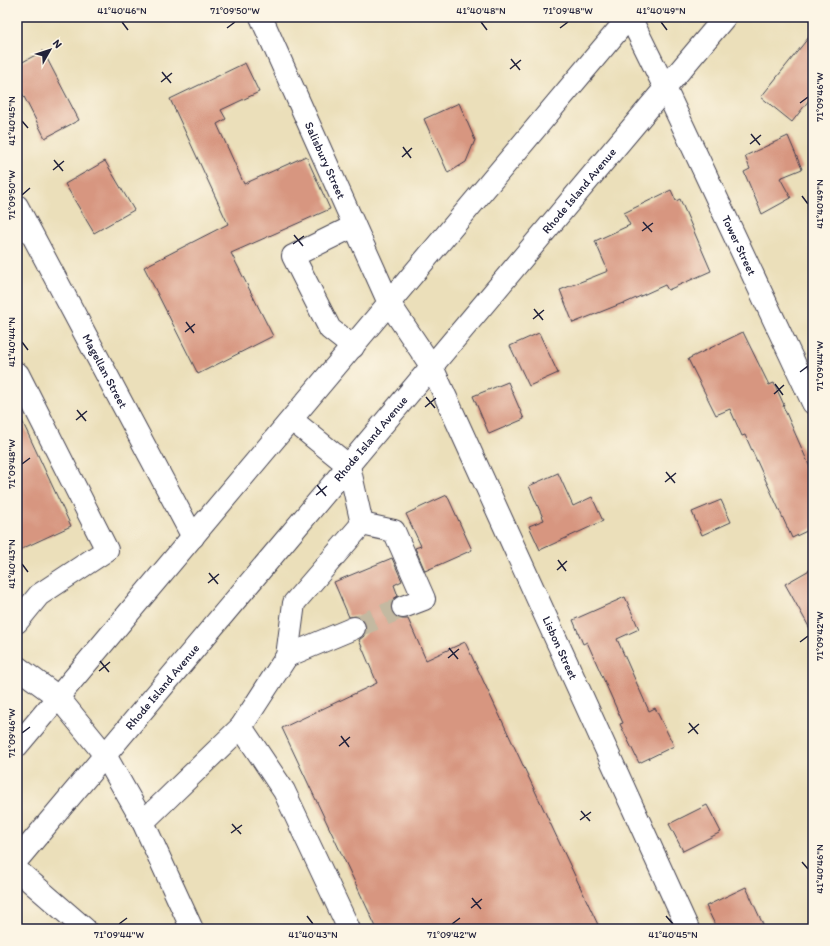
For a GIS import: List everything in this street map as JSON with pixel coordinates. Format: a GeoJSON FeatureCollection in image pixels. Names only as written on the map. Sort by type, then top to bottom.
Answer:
{"type":"FeatureCollection","features":[{"type":"Feature","properties":{"kind":"main road","name":"Salisbury Street"},"geometry":{"type":"LineString","coordinates":[[261,17],[390,303]]}},
{"type":"Feature","properties":{"kind":"main road"},"geometry":{"type":"LineString","coordinates":[[17,746],[630,17]]}},
{"type":"Feature","properties":{"kind":"main road","name":"Tower Street"},"geometry":{"type":"LineString","coordinates":[[630,17],[665,88],[813,403]]}},
{"type":"Feature","properties":{"kind":"main road","name":"Rhode Island Avenue"},"geometry":{"type":"LineString","coordinates":[[17,860],[725,17]]}},
{"type":"Feature","properties":{"kind":"main road","name":"Magellan Street"},"geometry":{"type":"LineString","coordinates":[[17,206],[193,537]]}},
{"type":"Feature","properties":{"kind":"main road"},"geometry":{"type":"LineString","coordinates":[[353,347],[330,329],[293,256],[354,226]]}},
{"type":"Feature","properties":{"kind":"main road","name":"Lisbon Street"},"geometry":{"type":"LineString","coordinates":[[390,303],[432,367],[688,929]]}},
{"type":"Feature","properties":{"kind":"main road"},"geometry":{"type":"LineString","coordinates":[[17,374],[107,550],[39,596],[17,622]]}},
{"type":"Feature","properties":{"kind":"main road"},"geometry":{"type":"LineString","coordinates":[[292,420],[349,466],[362,524]]}},
{"type":"Feature","properties":{"kind":"main road"},"geometry":{"type":"LineString","coordinates":[[362,524],[394,531],[424,599],[403,607]]}},
{"type":"Feature","properties":{"kind":"main road"},"geometry":{"type":"LineString","coordinates":[[143,822],[241,727],[286,656],[294,603],[362,524]]}},
{"type":"Feature","properties":{"kind":"main road"},"geometry":{"type":"LineString","coordinates":[[286,656],[354,628]]}},
{"type":"Feature","properties":{"kind":"main road"},"geometry":{"type":"LineString","coordinates":[[17,667],[58,697],[105,755],[143,822],[192,929]]}},
{"type":"Feature","properties":{"kind":"main road"},"geometry":{"type":"LineString","coordinates":[[241,727],[284,790],[349,929]]}},
{"type":"Feature","properties":{"kind":"main road"},"geometry":{"type":"LineString","coordinates":[[17,870],[71,924]]}},
{"type":"Feature","properties":{"kind":"building"},"geometry":{"type":"Polygon","coordinates":[[[813,32],[813,95],[792,122],[761,97],[813,32]]]}},
{"type":"Feature","properties":{"kind":"building"},"geometry":{"type":"Polygon","coordinates":[[[43,51],[79,120],[45,138],[17,83],[17,65],[43,51]]]}},
{"type":"Feature","properties":{"kind":"building"},"geometry":{"type":"Polygon","coordinates":[[[245,63],[259,92],[221,110],[226,119],[217,124],[244,184],[306,156],[330,209],[231,253],[273,336],[198,374],[144,267],[228,224],[170,99],[245,63]]]}},
{"type":"Feature","properties":{"kind":"building"},"geometry":{"type":"Polygon","coordinates":[[[459,103],[475,140],[466,162],[448,173],[424,119],[459,103]]]}},
{"type":"Feature","properties":{"kind":"building"},"geometry":{"type":"Polygon","coordinates":[[[788,136],[802,169],[780,178],[791,198],[762,214],[744,172],[750,169],[745,156],[788,136]]]}},
{"type":"Feature","properties":{"kind":"building"},"geometry":{"type":"Polygon","coordinates":[[[105,161],[134,210],[94,233],[65,184],[105,161]]]}},
{"type":"Feature","properties":{"kind":"building"},"geometry":{"type":"Polygon","coordinates":[[[671,190],[676,201],[680,199],[711,271],[668,290],[665,285],[623,304],[573,323],[560,290],[608,271],[595,241],[630,225],[624,213],[671,190]]]}},
{"type":"Feature","properties":{"kind":"building"},"geometry":{"type":"Polygon","coordinates":[[[743,332],[769,385],[774,383],[813,474],[813,528],[792,538],[745,435],[742,436],[730,409],[716,415],[688,359],[743,332]]]}},
{"type":"Feature","properties":{"kind":"building"},"geometry":{"type":"Polygon","coordinates":[[[539,333],[558,373],[529,386],[510,346],[539,333]]]}},
{"type":"Feature","properties":{"kind":"building"},"geometry":{"type":"Polygon","coordinates":[[[508,382],[524,419],[489,434],[473,396],[508,382]]]}},
{"type":"Feature","properties":{"kind":"building"},"geometry":{"type":"Polygon","coordinates":[[[17,410],[71,526],[17,551],[17,410]]]}},
{"type":"Feature","properties":{"kind":"building"},"geometry":{"type":"Polygon","coordinates":[[[558,473],[573,506],[592,497],[603,521],[540,550],[529,526],[544,520],[529,486],[558,473]]]}},
{"type":"Feature","properties":{"kind":"building"},"geometry":{"type":"Polygon","coordinates":[[[447,495],[472,550],[425,571],[415,548],[421,546],[406,514],[447,495]]]}},
{"type":"Feature","properties":{"kind":"building"},"geometry":{"type":"Polygon","coordinates":[[[721,500],[731,522],[702,535],[692,512],[721,500]]]}},
{"type":"Feature","properties":{"kind":"building"},"geometry":{"type":"Polygon","coordinates":[[[392,558],[402,581],[394,585],[398,596],[393,599],[391,605],[392,612],[395,617],[408,619],[426,660],[465,642],[600,929],[377,929],[282,728],[377,683],[359,640],[364,636],[366,630],[365,623],[361,618],[356,616],[349,617],[334,582],[392,558]]]}},
{"type":"Feature","properties":{"kind":"building"},"geometry":{"type":"Polygon","coordinates":[[[813,568],[813,634],[785,584],[813,568]]]}},
{"type":"Feature","properties":{"kind":"building"},"geometry":{"type":"Polygon","coordinates":[[[625,597],[639,629],[617,639],[649,711],[655,708],[674,746],[639,763],[620,724],[623,723],[587,642],[583,644],[573,620],[625,597]]]}},
{"type":"Feature","properties":{"kind":"building"},"geometry":{"type":"Polygon","coordinates":[[[707,805],[721,832],[683,851],[669,824],[707,805]]]}},
{"type":"Feature","properties":{"kind":"building"},"geometry":{"type":"Polygon","coordinates":[[[746,887],[765,929],[717,929],[706,906],[746,887]]]}},
{"type":"Feature","properties":{"kind":"tunnel"},"geometry":{"type":"LineString","coordinates":[[354,628],[403,607]]}}]}
